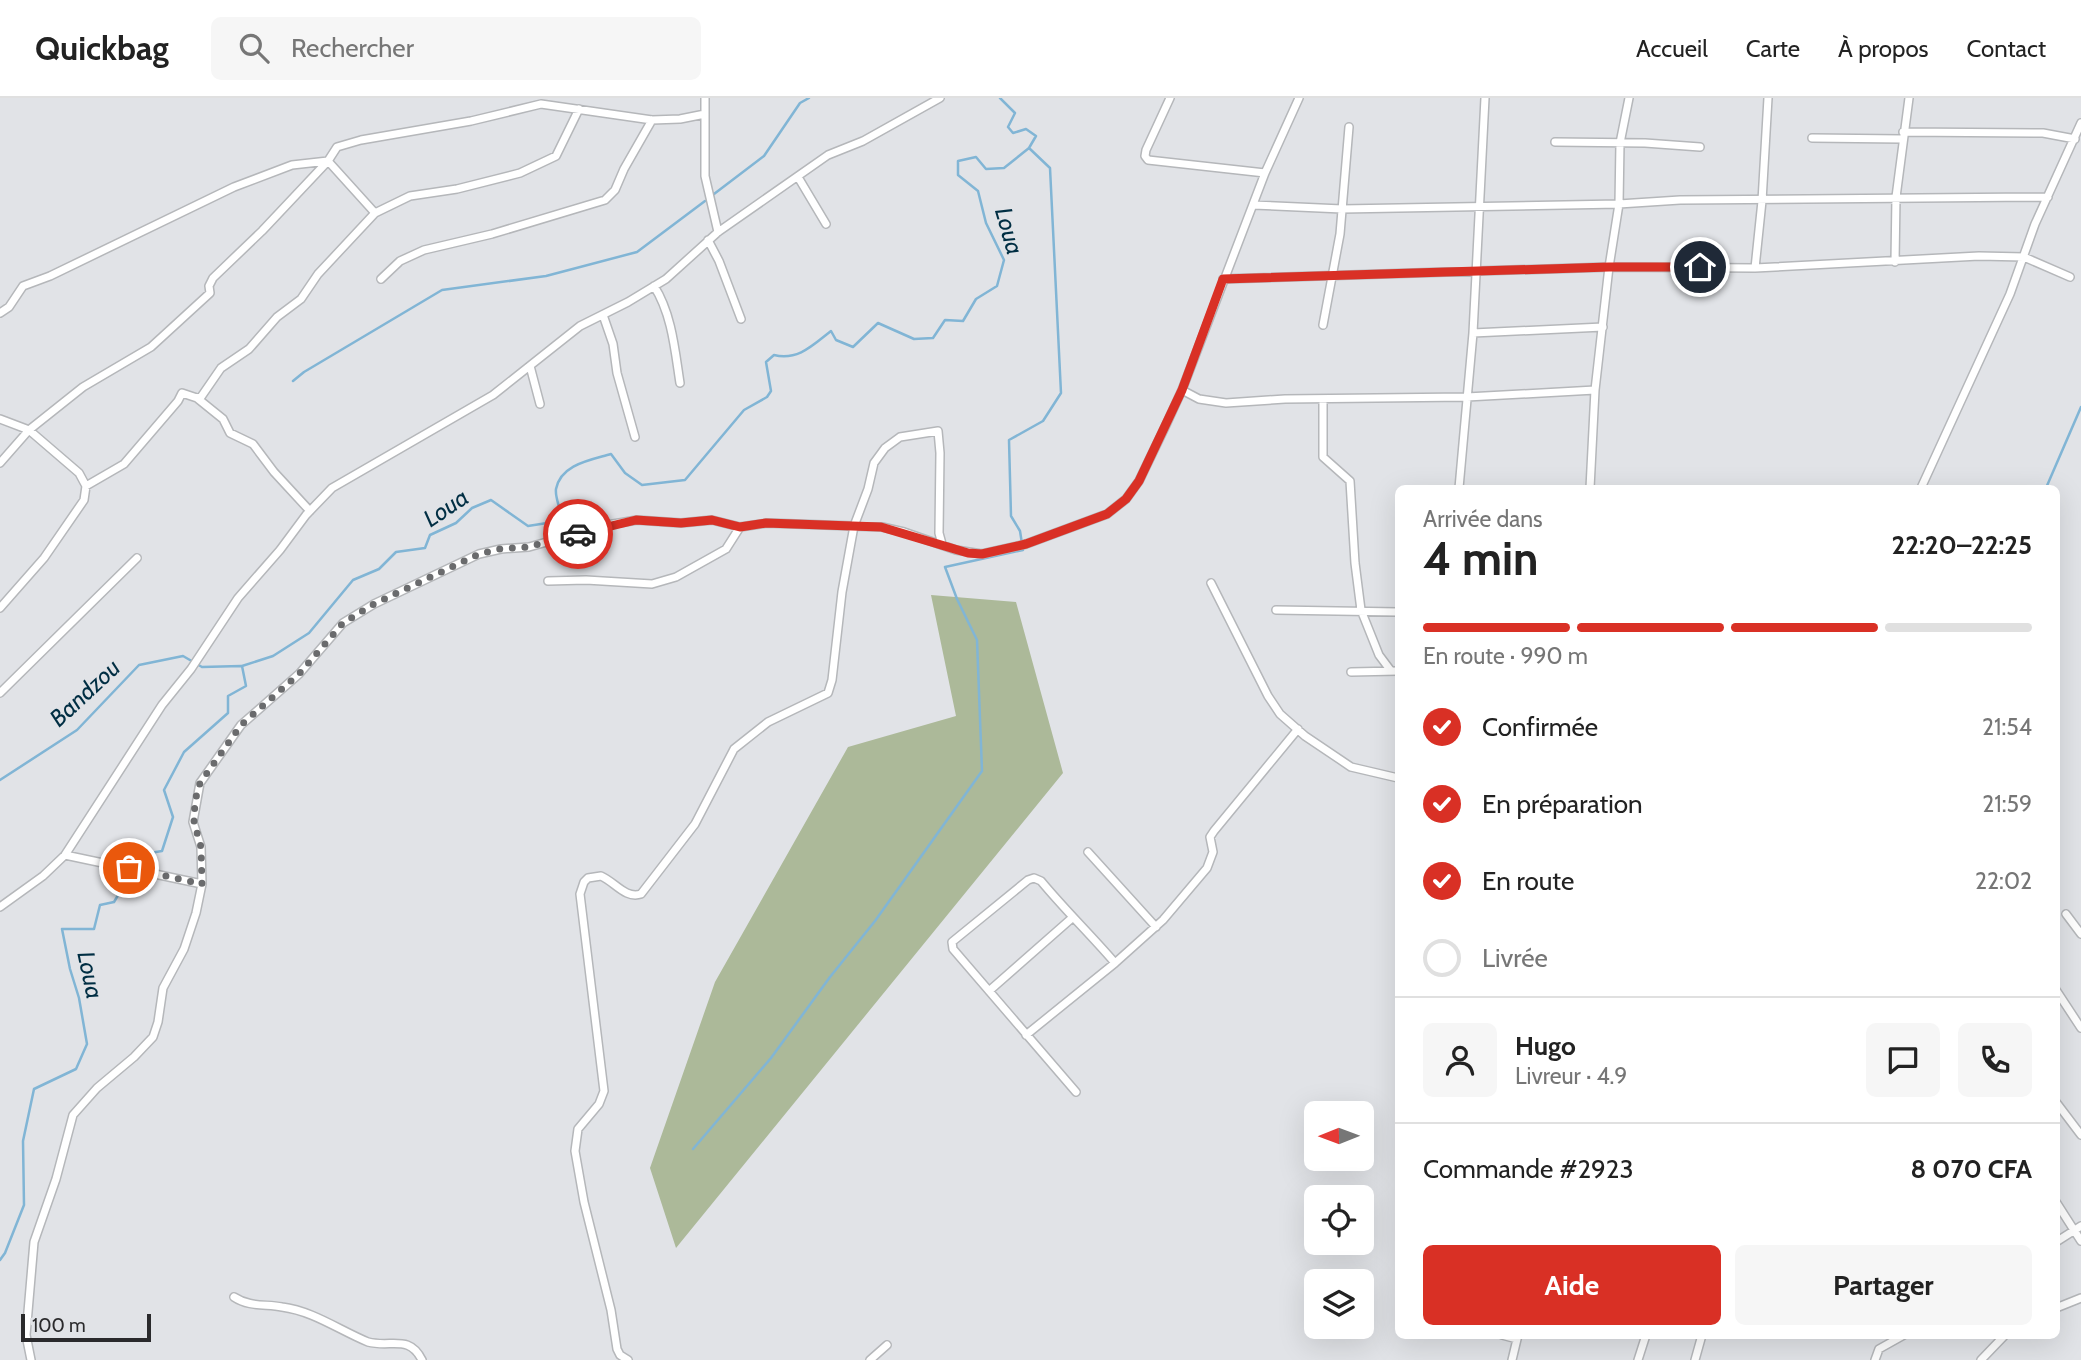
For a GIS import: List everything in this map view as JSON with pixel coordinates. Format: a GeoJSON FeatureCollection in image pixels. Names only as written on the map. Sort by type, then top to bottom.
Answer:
{"type":"FeatureCollection","features":[{"type":"Feature","properties":{"kind":"street"},"geometry":{"type":"LineString","coordinates":[[705,98],[705,176],[718,232]]}},
{"type":"Feature","properties":{"kind":"street"},"geometry":{"type":"LineString","coordinates":[[0,907],[43,876],[65,855],[162,705],[191,669],[238,598],[332,488],[493,395],[580,326],[666,279],[718,232],[828,155],[863,141],[940,98]]}},
{"type":"Feature","properties":{"kind":"street"},"geometry":{"type":"LineString","coordinates":[[1170,98],[1146,150],[1145,156],[1149,160],[1265,173]]}},
{"type":"Feature","properties":{"kind":"street"},"geometry":{"type":"LineString","coordinates":[[31,1360],[26,1335],[34,1242],[56,1179],[73,1115],[97,1088],[153,1037],[163,988],[184,949],[197,913],[202,884],[201,847],[194,822],[195,801],[200,783],[241,725],[299,674],[343,623],[374,604],[479,554],[528,547],[607,525],[636,520],[681,523],[712,520],[740,527],[766,523],[881,527],[956,550],[982,554],[1026,544],[1107,514],[1126,499],[1139,481],[1182,390],[1265,173],[1299,98]]}},
{"type":"Feature","properties":{"kind":"street"},"geometry":{"type":"LineString","coordinates":[[1459,485],[1473,333],[1485,98]]}},
{"type":"Feature","properties":{"kind":"street"},"geometry":{"type":"LineString","coordinates":[[1590,485],[1595,390],[1619,204],[1620,143],[1629,98]]}},
{"type":"Feature","properties":{"kind":"street"},"geometry":{"type":"LineString","coordinates":[[1755,268],[1768,98]]}},
{"type":"Feature","properties":{"kind":"street"},"geometry":{"type":"LineString","coordinates":[[1895,262],[1896,197],[1909,98]]}},
{"type":"Feature","properties":{"kind":"street"},"geometry":{"type":"LineString","coordinates":[[0,463],[29,430],[83,387],[151,347],[210,293],[209,286],[213,278],[261,232],[328,161],[337,147],[361,140],[471,121],[541,104],[652,120],[680,120],[705,114]]}},
{"type":"Feature","properties":{"kind":"street"},"geometry":{"type":"LineString","coordinates":[[197,398],[206,391],[221,368],[249,349],[277,317],[301,299],[318,274],[375,214],[410,196],[457,189],[520,173],[556,156],[579,109]]}},
{"type":"Feature","properties":{"kind":"street"},"geometry":{"type":"LineString","coordinates":[[381,279],[400,261],[424,250],[492,234],[605,200],[615,190],[652,120]]}},
{"type":"Feature","properties":{"kind":"street"},"geometry":{"type":"LineString","coordinates":[[1925,485],[2010,294],[2035,223],[2081,123]]}},
{"type":"Feature","properties":{"kind":"street"},"geometry":{"type":"LineString","coordinates":[[1323,325],[1340,234],[1349,127]]}},
{"type":"Feature","properties":{"kind":"street"},"geometry":{"type":"LineString","coordinates":[[1812,138],[2042,132],[2075,139]]}},
{"type":"Feature","properties":{"kind":"street"},"geometry":{"type":"LineString","coordinates":[[1555,142],[1700,146]]}},
{"type":"Feature","properties":{"kind":"street"},"geometry":{"type":"LineString","coordinates":[[328,161],[375,214]]}},
{"type":"Feature","properties":{"kind":"street"},"geometry":{"type":"LineString","coordinates":[[0,313],[9,307],[23,286],[50,276],[234,187],[292,165],[328,161]]}},
{"type":"Feature","properties":{"kind":"street"},"geometry":{"type":"LineString","coordinates":[[798,177],[826,224]]}},
{"type":"Feature","properties":{"kind":"street"},"geometry":{"type":"LineString","coordinates":[[1253,205],[1342,209],[1619,204],[1680,200],[2048,197]]}},
{"type":"Feature","properties":{"kind":"street"},"geometry":{"type":"LineString","coordinates":[[708,240],[741,319]]}},
{"type":"Feature","properties":{"kind":"street"},"geometry":{"type":"LineString","coordinates":[[1223,279],[1609,267],[1755,268],[1979,256],[2024,257],[2070,277]]}},
{"type":"Feature","properties":{"kind":"street"},"geometry":{"type":"LineString","coordinates":[[654,286],[662,298],[668,317],[680,383]]}},
{"type":"Feature","properties":{"kind":"street"},"geometry":{"type":"LineString","coordinates":[[603,314],[613,344],[617,373],[635,437]]}},
{"type":"Feature","properties":{"kind":"street"},"geometry":{"type":"LineString","coordinates":[[1473,333],[1603,327]]}},
{"type":"Feature","properties":{"kind":"street"},"geometry":{"type":"LineString","coordinates":[[530,366],[540,404]]}},
{"type":"Feature","properties":{"kind":"street"},"geometry":{"type":"LineString","coordinates":[[1182,390],[1199,399],[1215,402],[1466,397],[1595,390]]}},
{"type":"Feature","properties":{"kind":"street"},"geometry":{"type":"LineString","coordinates":[[86,486],[124,464],[178,401],[181,393],[197,398],[223,419],[230,433],[253,444],[274,472],[310,511]]}},
{"type":"Feature","properties":{"kind":"street"},"geometry":{"type":"LineString","coordinates":[[1323,399],[1323,457],[1348,477],[1352,485],[1355,563],[1362,610],[1379,655],[1395,671]]}},
{"type":"Feature","properties":{"kind":"street"},"geometry":{"type":"LineString","coordinates":[[0,419],[29,430],[64,459],[79,474],[86,486],[84,500],[60,536],[0,608]]}},
{"type":"Feature","properties":{"kind":"street"},"geometry":{"type":"LineString","coordinates":[[628,1360],[620,1357],[617,1349],[611,1310],[584,1202],[575,1151],[578,1129],[599,1104],[604,1091],[583,934],[581,887],[589,878],[601,876],[627,894],[641,894],[695,824],[734,749],[768,722],[828,693],[854,526],[868,489],[874,463],[886,448],[900,437],[938,431],[939,533],[942,544]]}},
{"type":"Feature","properties":{"kind":"street"},"geometry":{"type":"LineString","coordinates":[[548,581],[652,584],[676,577],[726,549],[740,527]]}},
{"type":"Feature","properties":{"kind":"street"},"geometry":{"type":"LineString","coordinates":[[0,693],[137,558]]}},
{"type":"Feature","properties":{"kind":"street"},"geometry":{"type":"LineString","coordinates":[[1212,583],[1268,696],[1280,714],[1316,744],[1351,767],[1395,777]]}},
{"type":"Feature","properties":{"kind":"street"},"geometry":{"type":"LineString","coordinates":[[1276,610],[1395,612]]}},
{"type":"Feature","properties":{"kind":"street"},"geometry":{"type":"LineString","coordinates":[[1351,672],[1395,671]]}},
{"type":"Feature","properties":{"kind":"street"},"geometry":{"type":"LineString","coordinates":[[1026,1035],[1156,927],[1208,868],[1213,852],[1210,837],[1214,831],[1298,729]]}},
{"type":"Feature","properties":{"kind":"street"},"geometry":{"type":"LineString","coordinates":[[1088,852],[1156,927]]}},
{"type":"Feature","properties":{"kind":"street"},"geometry":{"type":"LineString","coordinates":[[65,855],[202,884]]}},
{"type":"Feature","properties":{"kind":"street"},"geometry":{"type":"LineString","coordinates":[[1076,1092],[951,944],[1031,878],[1041,881],[1115,963]]}},
{"type":"Feature","properties":{"kind":"street"},"geometry":{"type":"LineString","coordinates":[[2066,914],[2081,934]]}},
{"type":"Feature","properties":{"kind":"street"},"geometry":{"type":"LineString","coordinates":[[989,991],[1072,918]]}},
{"type":"Feature","properties":{"kind":"street"},"geometry":{"type":"LineString","coordinates":[[2060,996],[2081,1028]]}},
{"type":"Feature","properties":{"kind":"street"},"geometry":{"type":"LineString","coordinates":[[2060,1006],[2066,1005]]}},
{"type":"Feature","properties":{"kind":"street"},"geometry":{"type":"LineString","coordinates":[[2060,1107],[2081,1135]]}},
{"type":"Feature","properties":{"kind":"street"},"geometry":{"type":"LineString","coordinates":[[2060,1207],[2077,1228],[2081,1241]]}},
{"type":"Feature","properties":{"kind":"street"},"geometry":{"type":"LineString","coordinates":[[2060,1239],[2077,1228]]}},
{"type":"Feature","properties":{"kind":"street"},"geometry":{"type":"LineString","coordinates":[[234,1297],[251,1305],[264,1304],[299,1310],[379,1345],[408,1344],[414,1347],[422,1360]]}},
{"type":"Feature","properties":{"kind":"street"},"geometry":{"type":"LineString","coordinates":[[2060,1306],[2081,1298]]}},
{"type":"Feature","properties":{"kind":"street"},"geometry":{"type":"LineString","coordinates":[[1512,1360],[1517,1339]]}},
{"type":"Feature","properties":{"kind":"street"},"geometry":{"type":"LineString","coordinates":[[1638,1360],[1645,1339]]}},
{"type":"Feature","properties":{"kind":"street"},"geometry":{"type":"LineString","coordinates":[[1695,1360],[1701,1339]]}},
{"type":"Feature","properties":{"kind":"street"},"geometry":{"type":"LineString","coordinates":[[1883,1339],[1887,1344]]}},
{"type":"Feature","properties":{"kind":"street"},"geometry":{"type":"LineString","coordinates":[[1874,1360],[1880,1349],[1896,1339]]}},
{"type":"Feature","properties":{"kind":"street"},"geometry":{"type":"LineString","coordinates":[[1981,1360],[2001,1339]]}},
{"type":"Feature","properties":{"kind":"street"},"geometry":{"type":"LineString","coordinates":[[870,1360],[887,1345]]}},
{"type":"Feature","properties":{"kind":"green space"},"geometry":{"type":"Polygon","coordinates":[[[931,595],[1016,602],[1063,773],[676,1248],[650,1168],[715,982],[848,747],[956,716],[931,595]]]}},
{"type":"Feature","properties":{"kind":"waterway"},"geometry":{"type":"LineString","coordinates":[[714,194],[764,156],[800,103],[809,98]]}},
{"type":"Feature","properties":{"kind":"waterway","name":"Loua"},"geometry":{"type":"LineString","coordinates":[[0,1260],[24,1205],[23,1141],[34,1089],[76,1069],[87,1044],[62,929],[94,929],[100,905],[114,902],[130,875],[132,856],[162,851],[173,817],[164,790],[184,752],[228,713],[228,696],[246,686],[242,666],[273,656],[309,633],[353,580],[379,569],[396,552],[425,548],[430,535],[456,523],[472,508],[491,500],[528,526],[547,523],[560,511],[556,489],[564,474],[578,464],[611,454],[625,473],[642,485],[685,480],[744,410],[767,397],[771,391],[766,362],[774,355],[798,354],[831,331],[836,340],[853,347],[878,323],[914,339],[933,338],[945,320],[963,321],[976,299],[997,286],[1004,260],[986,223],[978,191],[958,175],[958,161],[976,157],[986,169],[1004,168],[1029,148],[1036,136],[1026,129],[1013,133],[1008,127],[1015,113],[1000,98]]}},
{"type":"Feature","properties":{"kind":"waterway"},"geometry":{"type":"LineString","coordinates":[[693,1149],[771,1058],[875,921],[982,771],[977,640],[945,567],[1023,550],[1020,531],[1011,516],[1009,440],[1043,421],[1061,393],[1050,168],[1029,148]]}},
{"type":"Feature","properties":{"kind":"waterway"},"geometry":{"type":"LineString","coordinates":[[293,381],[442,290],[546,276],[637,252],[705,201]]}},
{"type":"Feature","properties":{"kind":"waterway"},"geometry":{"type":"LineString","coordinates":[[2047,485],[2081,407]]}},
{"type":"Feature","properties":{"kind":"waterway","name":"Bandzou"},"geometry":{"type":"LineString","coordinates":[[0,780],[77,730],[139,665],[183,656],[202,667],[241,666]]}},
{"type":"Feature","properties":{"kind":"way so far"},"geometry":{"type":"LineString","coordinates":[[129,868],[202,884],[201,847],[194,822],[195,801],[200,783],[241,725],[299,674],[343,623],[374,604],[479,554],[528,547],[578,534]]}},
{"type":"Feature","properties":{"kind":"route"},"geometry":{"type":"LineString","coordinates":[[578,534],[636,520],[681,523],[712,520],[740,527],[766,523],[881,527],[968,553],[982,554],[1016,547],[1107,514],[1126,499],[1139,481],[1182,390],[1223,279],[1609,267],[1700,267]]}}]}
